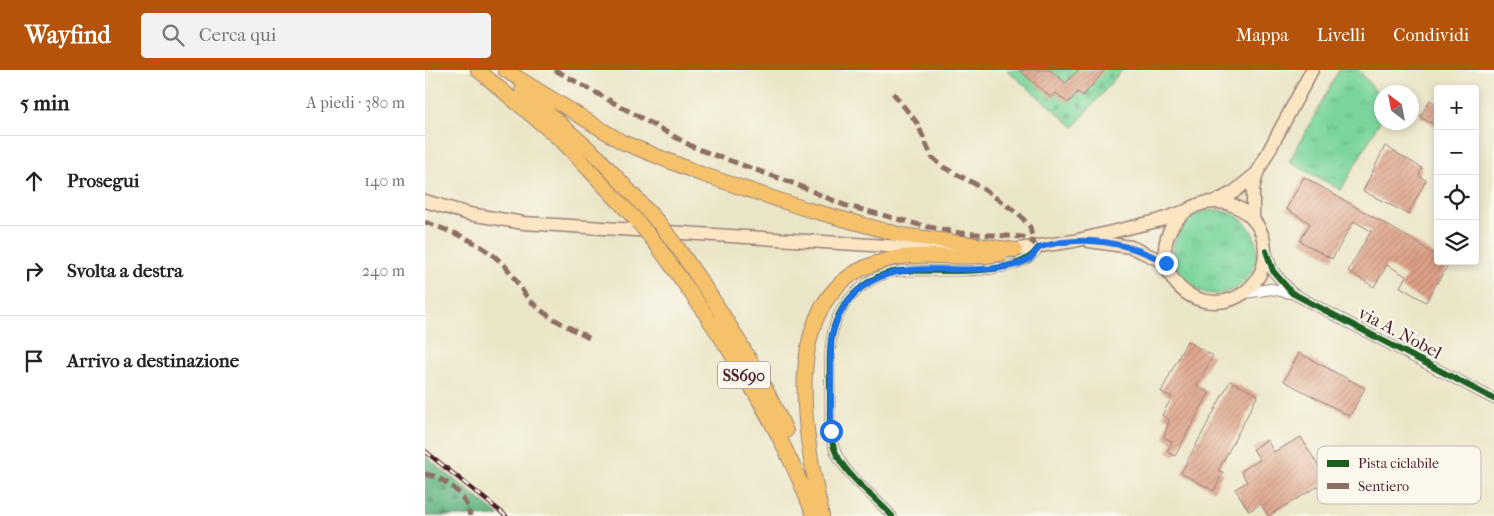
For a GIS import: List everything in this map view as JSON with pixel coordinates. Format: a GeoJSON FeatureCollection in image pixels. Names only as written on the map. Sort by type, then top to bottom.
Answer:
{"type":"FeatureCollection","features":[{"type":"Feature","properties":{"kind":"highway"},"geometry":{"type":"LineString","coordinates":[[472,70],[511,97]]}},
{"type":"Feature","properties":{"kind":"highway","name":"SS690"},"geometry":{"type":"LineString","coordinates":[[478,70],[563,142],[638,222],[656,244],[704,312],[762,404],[793,464],[814,516]]}},
{"type":"Feature","properties":{"kind":"highway","name":"SS690"},"geometry":{"type":"LineString","coordinates":[[498,70],[598,157],[659,223],[717,302],[758,372],[798,459],[818,516]]}},
{"type":"Feature","properties":{"kind":"highway"},"geometry":{"type":"LineString","coordinates":[[505,70],[622,142],[693,172],[806,209],[895,234],[929,241],[1015,250]]}},
{"type":"Feature","properties":{"kind":"highway"},"geometry":{"type":"LineString","coordinates":[[822,516],[807,442],[804,391],[810,338],[820,313],[831,296],[855,274],[884,260],[908,257],[975,257],[1015,250]]}},
{"type":"Feature","properties":{"kind":"main road"},"geometry":{"type":"LineString","coordinates":[[1253,219],[1253,189],[1257,173],[1312,70]]}},
{"type":"Feature","properties":{"kind":"main road"},"geometry":{"type":"LineString","coordinates":[[1215,202],[1234,192],[1257,173]]}},
{"type":"Feature","properties":{"kind":"main road"},"geometry":{"type":"LineString","coordinates":[[425,201],[482,217],[530,224],[968,251],[1038,248],[1074,241],[1157,221],[1186,211],[1199,204],[1215,202],[1229,204],[1242,209],[1260,228],[1266,251],[1260,275],[1245,293],[1233,300],[1206,302],[1193,298],[1173,280],[1166,263],[1165,248],[1168,234],[1175,221],[1186,211]]}},
{"type":"Feature","properties":{"kind":"main road"},"geometry":{"type":"LineString","coordinates":[[1074,241],[1099,242],[1131,247],[1166,263]]}},
{"type":"Feature","properties":{"kind":"street"},"geometry":{"type":"LineString","coordinates":[[891,516],[843,464],[833,445],[830,402],[831,343],[833,328],[839,315],[861,288],[886,273],[1004,267],[1027,260],[1038,248]]}},
{"type":"Feature","properties":{"kind":"street"},"geometry":{"type":"LineString","coordinates":[[1266,251],[1273,271],[1293,293]]}},
{"type":"Feature","properties":{"kind":"street"},"geometry":{"type":"LineString","coordinates":[[1245,293],[1271,289],[1293,293]]}},
{"type":"Feature","properties":{"kind":"street","name":"via A. Nobel"},"geometry":{"type":"LineString","coordinates":[[1293,293],[1494,399]]}},
{"type":"Feature","properties":{"kind":"green space"},"geometry":{"type":"Polygon","coordinates":[[[1007,70],[1122,70],[1074,127],[1007,70]]]}},
{"type":"Feature","properties":{"kind":"green space"},"geometry":{"type":"Polygon","coordinates":[[[1339,70],[1359,70],[1374,89],[1375,130],[1341,190],[1289,162],[1339,70]]]}},
{"type":"Feature","properties":{"kind":"green space"},"geometry":{"type":"Polygon","coordinates":[[[1207,210],[1223,210],[1239,217],[1250,228],[1257,244],[1254,268],[1245,282],[1239,287],[1223,294],[1207,294],[1191,287],[1180,276],[1173,260],[1173,244],[1180,228],[1191,217],[1207,210]]]}},
{"type":"Feature","properties":{"kind":"green space"},"geometry":{"type":"Polygon","coordinates":[[[425,456],[500,516],[425,516],[425,456]]]}},
{"type":"Feature","properties":{"kind":"building"},"geometry":{"type":"Polygon","coordinates":[[[1019,70],[1050,70],[1066,83],[1078,70],[1105,70],[1083,96],[1078,92],[1068,103],[1056,93],[1052,98],[1019,70]]]}},
{"type":"Feature","properties":{"kind":"building"},"geometry":{"type":"Polygon","coordinates":[[[1430,100],[1434,102],[1434,125],[1420,117],[1430,100]]]}},
{"type":"Feature","properties":{"kind":"building"},"geometry":{"type":"Polygon","coordinates":[[[1385,146],[1422,168],[1419,176],[1426,180],[1408,214],[1363,191],[1385,146]]]}},
{"type":"Feature","properties":{"kind":"building"},"geometry":{"type":"Polygon","coordinates":[[[1304,177],[1413,240],[1434,254],[1434,265],[1448,265],[1426,302],[1400,287],[1406,276],[1387,265],[1374,287],[1348,271],[1371,231],[1354,221],[1332,259],[1300,241],[1310,223],[1286,209],[1304,177]]]}},
{"type":"Feature","properties":{"kind":"building"},"geometry":{"type":"Polygon","coordinates":[[[1187,341],[1213,356],[1197,385],[1209,393],[1175,456],[1167,452],[1172,442],[1164,437],[1169,420],[1162,415],[1172,397],[1161,392],[1187,341]]]}},
{"type":"Feature","properties":{"kind":"building"},"geometry":{"type":"Polygon","coordinates":[[[1299,353],[1365,388],[1350,416],[1284,381],[1299,353]]]}},
{"type":"Feature","properties":{"kind":"building"},"geometry":{"type":"Polygon","coordinates":[[[1230,381],[1258,395],[1218,471],[1223,472],[1214,491],[1181,473],[1230,381]]]}},
{"type":"Feature","properties":{"kind":"building"},"geometry":{"type":"Polygon","coordinates":[[[1301,437],[1317,464],[1317,487],[1268,516],[1261,504],[1249,511],[1235,489],[1247,482],[1241,471],[1260,460],[1253,449],[1267,440],[1274,452],[1301,437]]]}},
{"type":"Feature","properties":{"kind":"railway"},"geometry":{"type":"LineString","coordinates":[[425,451],[506,516]]}},
{"type":"Feature","properties":{"kind":"marked path"},"geometry":{"type":"LineString","coordinates":[[555,70],[695,148],[795,184],[844,205],[924,226],[960,233],[1023,237],[1033,242],[1038,248]]}},
{"type":"Feature","properties":{"kind":"marked path"},"geometry":{"type":"LineString","coordinates":[[893,93],[917,123],[932,157],[943,167],[979,186],[1019,214],[1030,227],[1033,242]]}},
{"type":"Feature","properties":{"kind":"marked path"},"geometry":{"type":"LineString","coordinates":[[425,222],[468,239],[496,257],[536,306],[556,320],[592,340]]}},
{"type":"Feature","properties":{"kind":"marked path"},"geometry":{"type":"LineString","coordinates":[[425,474],[440,479],[454,488],[460,494],[470,516]]}},
{"type":"Feature","properties":{"kind":"cycle path"},"geometry":{"type":"LineString","coordinates":[[892,516],[847,470],[833,446],[830,417],[830,347],[833,331],[842,309],[858,290],[878,277],[889,273],[995,268],[1014,264],[1028,258],[1038,248]]}},
{"type":"Feature","properties":{"kind":"cycle path"},"geometry":{"type":"LineString","coordinates":[[1266,251],[1273,271],[1292,293],[1494,399]]}},
{"type":"Feature","properties":{"kind":"route"},"geometry":{"type":"LineString","coordinates":[[831,431],[830,389],[833,328],[839,315],[853,295],[865,284],[877,277],[889,272],[901,271],[1004,267],[1027,260],[1038,248],[1074,241],[1099,242],[1131,247],[1153,255],[1166,263]]}}]}
